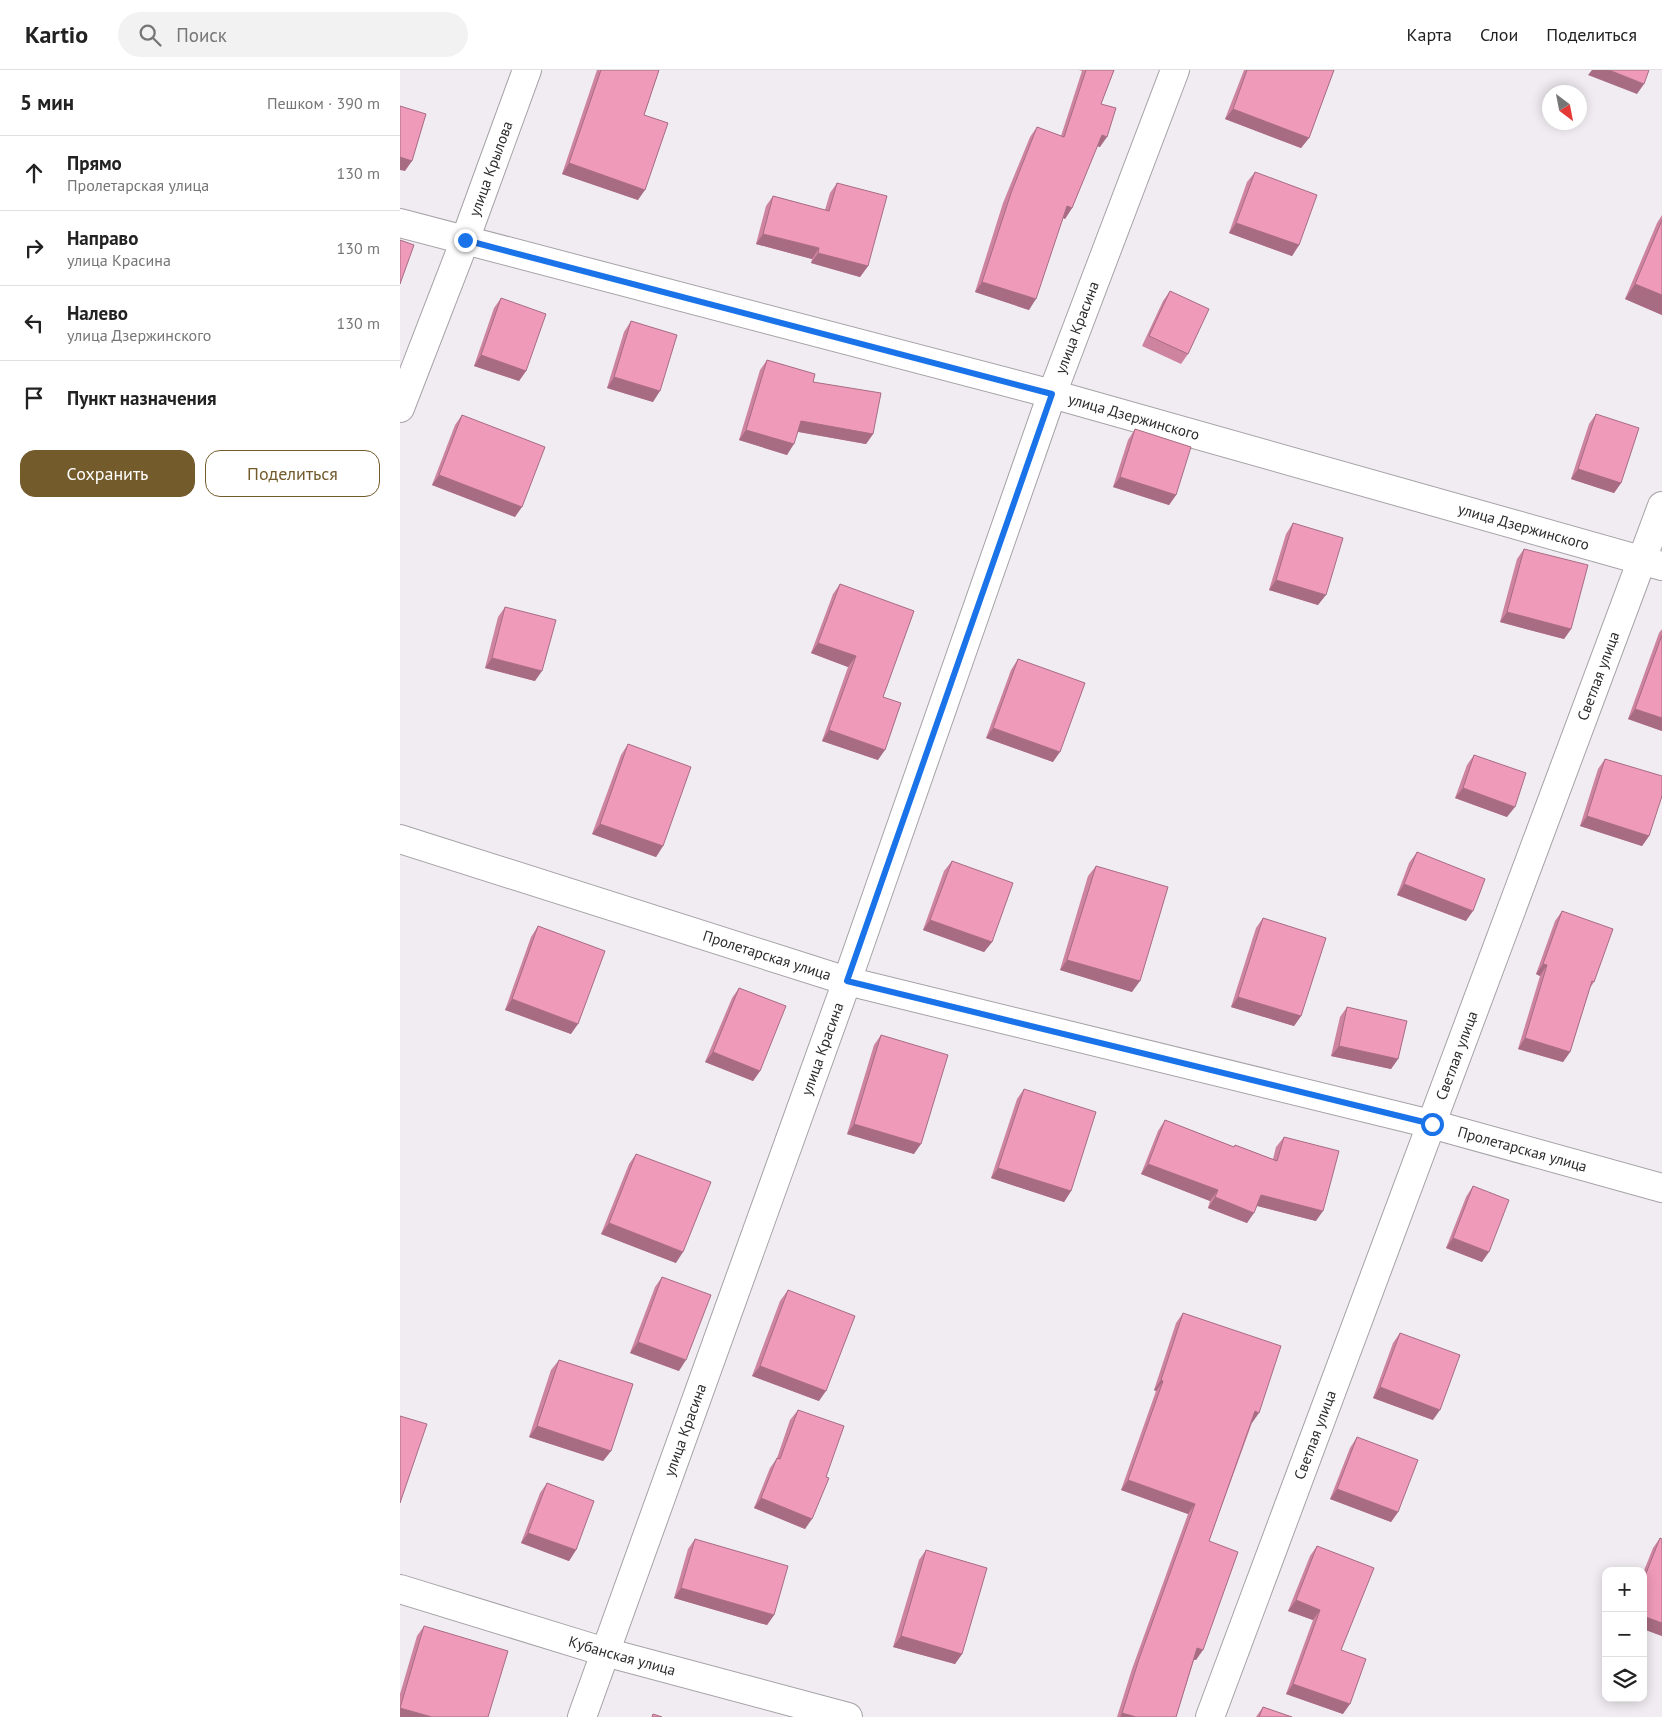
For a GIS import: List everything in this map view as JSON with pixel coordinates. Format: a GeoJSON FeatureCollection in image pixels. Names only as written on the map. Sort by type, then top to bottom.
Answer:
{"type":"FeatureCollection","features":[{"type":"Feature","properties":{"kind":"street","name":"улица Крылова"},"geometry":{"type":"LineString","coordinates":[[400,408],[465,240],[527,70]]}},
{"type":"Feature","properties":{"kind":"street","name":"улица Красина"},"geometry":{"type":"LineString","coordinates":[[582,1717],[847,981],[1052,394],[1175,70]]}},
{"type":"Feature","properties":{"kind":"street","name":"улица Дзержинского"},"geometry":{"type":"LineString","coordinates":[[400,223],[1052,394],[1652,563]]}},
{"type":"Feature","properties":{"kind":"street","name":"Светлая улица"},"geometry":{"type":"LineString","coordinates":[[1210,1717],[1432,1124],[1652,563],[1662,506]]}},
{"type":"Feature","properties":{"kind":"street","name":"Пролетарская улица"},"geometry":{"type":"LineString","coordinates":[[400,839],[847,981],[1432,1124],[1662,1188]]}},
{"type":"Feature","properties":{"kind":"street","name":"Кубанская улица"},"geometry":{"type":"LineString","coordinates":[[400,1589],[605,1652],[848,1717]]}},
{"type":"Feature","properties":{"kind":"building"},"geometry":{"type":"Polygon","coordinates":[[[601,70],[659,70],[644,115],[668,123],[645,190],[569,163],[601,70]]]}},
{"type":"Feature","properties":{"kind":"building"},"geometry":{"type":"Polygon","coordinates":[[[1086,70],[1114,70],[1101,104],[1116,108],[1107,137],[1102,135],[1072,208],[1067,206],[1036,299],[982,282],[1011,193],[1037,127],[1064,137],[1086,70]]]}},
{"type":"Feature","properties":{"kind":"building"},"geometry":{"type":"Polygon","coordinates":[[[1247,70],[1334,70],[1309,138],[1233,109],[1247,70]]]}},
{"type":"Feature","properties":{"kind":"building"},"geometry":{"type":"Polygon","coordinates":[[[1609,70],[1649,70],[1644,84],[1609,70]]]}},
{"type":"Feature","properties":{"kind":"building"},"geometry":{"type":"Polygon","coordinates":[[[400,106],[426,114],[412,161],[400,157],[400,106]]]}},
{"type":"Feature","properties":{"kind":"building"},"geometry":{"type":"Polygon","coordinates":[[[1255,172],[1317,195],[1299,245],[1236,223],[1255,172]]]}},
{"type":"Feature","properties":{"kind":"building"},"geometry":{"type":"Polygon","coordinates":[[[837,183],[887,196],[868,266],[818,253],[819,248],[763,234],[773,196],[829,211],[837,183]]]}},
{"type":"Feature","properties":{"kind":"building"},"geometry":{"type":"Polygon","coordinates":[[[1662,220],[1662,295],[1635,284],[1662,220]]]}},
{"type":"Feature","properties":{"kind":"building"},"geometry":{"type":"Polygon","coordinates":[[[400,240],[414,245],[400,284],[400,240]]]}},
{"type":"Feature","properties":{"kind":"building"},"geometry":{"type":"Polygon","coordinates":[[[1170,291],[1209,309],[1188,354],[1149,336],[1170,291]]]}},
{"type":"Feature","properties":{"kind":"building"},"geometry":{"type":"Polygon","coordinates":[[[501,298],[546,314],[526,371],[481,355],[501,298]]]}},
{"type":"Feature","properties":{"kind":"building"},"geometry":{"type":"Polygon","coordinates":[[[631,321],[677,335],[660,391],[614,377],[631,321]]]}},
{"type":"Feature","properties":{"kind":"building"},"geometry":{"type":"Polygon","coordinates":[[[767,360],[815,374],[813,382],[881,393],[873,434],[801,421],[794,444],[746,430],[767,360]]]}},
{"type":"Feature","properties":{"kind":"building"},"geometry":{"type":"Polygon","coordinates":[[[1596,414],[1639,428],[1621,483],[1578,469],[1596,414]]]}},
{"type":"Feature","properties":{"kind":"building"},"geometry":{"type":"Polygon","coordinates":[[[462,415],[545,447],[522,507],[439,475],[462,415]]]}},
{"type":"Feature","properties":{"kind":"building"},"geometry":{"type":"Polygon","coordinates":[[[1135,429],[1191,447],[1176,495],[1120,477],[1135,429]]]}},
{"type":"Feature","properties":{"kind":"building"},"geometry":{"type":"Polygon","coordinates":[[[1293,523],[1343,538],[1326,595],[1276,580],[1293,523]]]}},
{"type":"Feature","properties":{"kind":"building"},"geometry":{"type":"Polygon","coordinates":[[[1524,549],[1588,565],[1571,629],[1507,612],[1524,549]]]}},
{"type":"Feature","properties":{"kind":"building"},"geometry":{"type":"Polygon","coordinates":[[[840,584],[914,611],[883,697],[901,703],[885,750],[829,730],[856,656],[818,643],[840,584]]]}},
{"type":"Feature","properties":{"kind":"building"},"geometry":{"type":"Polygon","coordinates":[[[505,607],[556,620],[542,671],[492,658],[505,607]]]}},
{"type":"Feature","properties":{"kind":"building"},"geometry":{"type":"Polygon","coordinates":[[[1662,635],[1662,718],[1635,709],[1662,635]]]}},
{"type":"Feature","properties":{"kind":"building"},"geometry":{"type":"Polygon","coordinates":[[[1018,659],[1085,683],[1060,752],[993,728],[1018,659]]]}},
{"type":"Feature","properties":{"kind":"building"},"geometry":{"type":"Polygon","coordinates":[[[628,744],[691,767],[663,846],[600,824],[628,744]]]}},
{"type":"Feature","properties":{"kind":"building"},"geometry":{"type":"Polygon","coordinates":[[[1474,755],[1526,773],[1515,807],[1463,788],[1474,755]]]}},
{"type":"Feature","properties":{"kind":"building"},"geometry":{"type":"Polygon","coordinates":[[[1605,759],[1662,776],[1662,796],[1649,836],[1587,816],[1605,759]]]}},
{"type":"Feature","properties":{"kind":"building"},"geometry":{"type":"Polygon","coordinates":[[[1417,852],[1485,879],[1473,911],[1404,884],[1417,852]]]}},
{"type":"Feature","properties":{"kind":"building"},"geometry":{"type":"Polygon","coordinates":[[[952,861],[1013,883],[992,942],[930,920],[952,861]]]}},
{"type":"Feature","properties":{"kind":"building"},"geometry":{"type":"Polygon","coordinates":[[[1096,866],[1168,887],[1140,981],[1067,960],[1096,866]]]}},
{"type":"Feature","properties":{"kind":"building"},"geometry":{"type":"Polygon","coordinates":[[[1562,911],[1613,929],[1594,982],[1592,981],[1570,1052],[1525,1038],[1547,965],[1543,964],[1562,911]]]}},
{"type":"Feature","properties":{"kind":"building"},"geometry":{"type":"Polygon","coordinates":[[[1263,918],[1326,938],[1301,1016],[1238,997],[1263,918]]]}},
{"type":"Feature","properties":{"kind":"building"},"geometry":{"type":"Polygon","coordinates":[[[538,926],[605,951],[578,1024],[512,999],[538,926]]]}},
{"type":"Feature","properties":{"kind":"building"},"geometry":{"type":"Polygon","coordinates":[[[739,988],[786,1006],[760,1071],[713,1052],[739,988]]]}},
{"type":"Feature","properties":{"kind":"building"},"geometry":{"type":"Polygon","coordinates":[[[1347,1007],[1407,1021],[1398,1059],[1339,1046],[1347,1007]]]}},
{"type":"Feature","properties":{"kind":"building"},"geometry":{"type":"Polygon","coordinates":[[[881,1035],[948,1055],[921,1144],[854,1124],[881,1035]]]}},
{"type":"Feature","properties":{"kind":"building"},"geometry":{"type":"Polygon","coordinates":[[[1024,1089],[1096,1112],[1071,1191],[998,1168],[1024,1089]]]}},
{"type":"Feature","properties":{"kind":"building"},"geometry":{"type":"Polygon","coordinates":[[[1165,1120],[1234,1147],[1235,1145],[1277,1161],[1284,1137],[1339,1151],[1323,1211],[1261,1195],[1254,1213],[1215,1197],[1218,1190],[1148,1164],[1165,1120]]]}},
{"type":"Feature","properties":{"kind":"building"},"geometry":{"type":"Polygon","coordinates":[[[636,1154],[711,1182],[683,1252],[609,1223],[636,1154]]]}},
{"type":"Feature","properties":{"kind":"building"},"geometry":{"type":"Polygon","coordinates":[[[1473,1186],[1509,1200],[1489,1252],[1453,1238],[1473,1186]]]}},
{"type":"Feature","properties":{"kind":"building"},"geometry":{"type":"Polygon","coordinates":[[[662,1277],[711,1295],[686,1360],[638,1342],[662,1277]]]}},
{"type":"Feature","properties":{"kind":"building"},"geometry":{"type":"Polygon","coordinates":[[[788,1290],[855,1316],[826,1391],[760,1366],[788,1290]]]}},
{"type":"Feature","properties":{"kind":"building"},"geometry":{"type":"Polygon","coordinates":[[[1183,1313],[1281,1346],[1259,1413],[1255,1411],[1209,1541],[1238,1552],[1203,1650],[1197,1648],[1176,1717],[1136,1717],[1122,1713],[1139,1659],[1195,1504],[1128,1480],[1163,1381],[1161,1380],[1183,1313]]]}},
{"type":"Feature","properties":{"kind":"building"},"geometry":{"type":"Polygon","coordinates":[[[1400,1333],[1460,1355],[1440,1410],[1380,1387],[1400,1333]]]}},
{"type":"Feature","properties":{"kind":"building"},"geometry":{"type":"Polygon","coordinates":[[[559,1360],[633,1384],[611,1451],[537,1426],[559,1360]]]}},
{"type":"Feature","properties":{"kind":"building"},"geometry":{"type":"Polygon","coordinates":[[[798,1410],[844,1426],[826,1477],[829,1478],[812,1519],[761,1498],[777,1458],[780,1459],[798,1410]]]}},
{"type":"Feature","properties":{"kind":"building"},"geometry":{"type":"Polygon","coordinates":[[[400,1416],[427,1424],[400,1503],[400,1416]]]}},
{"type":"Feature","properties":{"kind":"building"},"geometry":{"type":"Polygon","coordinates":[[[1357,1437],[1418,1460],[1398,1512],[1337,1489],[1357,1437]]]}},
{"type":"Feature","properties":{"kind":"building"},"geometry":{"type":"Polygon","coordinates":[[[547,1483],[594,1501],[576,1550],[528,1533],[547,1483]]]}},
{"type":"Feature","properties":{"kind":"building"},"geometry":{"type":"Polygon","coordinates":[[[1660,1538],[1662,1539],[1662,1623],[1647,1617],[1647,1571],[1660,1538]]]}},
{"type":"Feature","properties":{"kind":"building"},"geometry":{"type":"Polygon","coordinates":[[[695,1539],[788,1566],[774,1615],[681,1588],[695,1539]]]}},
{"type":"Feature","properties":{"kind":"building"},"geometry":{"type":"Polygon","coordinates":[[[1317,1546],[1374,1568],[1341,1650],[1366,1659],[1350,1704],[1293,1684],[1320,1610],[1296,1600],[1317,1546]]]}},
{"type":"Feature","properties":{"kind":"building"},"geometry":{"type":"Polygon","coordinates":[[[926,1550],[987,1568],[962,1654],[901,1636],[926,1550]]]}},
{"type":"Feature","properties":{"kind":"building"},"geometry":{"type":"Polygon","coordinates":[[[424,1626],[508,1651],[488,1717],[432,1717],[400,1708],[424,1626]]]}},
{"type":"Feature","properties":{"kind":"building"},"geometry":{"type":"Polygon","coordinates":[[[1263,1707],[1292,1717],[1259,1717],[1263,1707]]]}},
{"type":"Feature","properties":{"kind":"route"},"geometry":{"type":"LineString","coordinates":[[465,240],[1052,394],[847,981],[1432,1124]]}}]}
